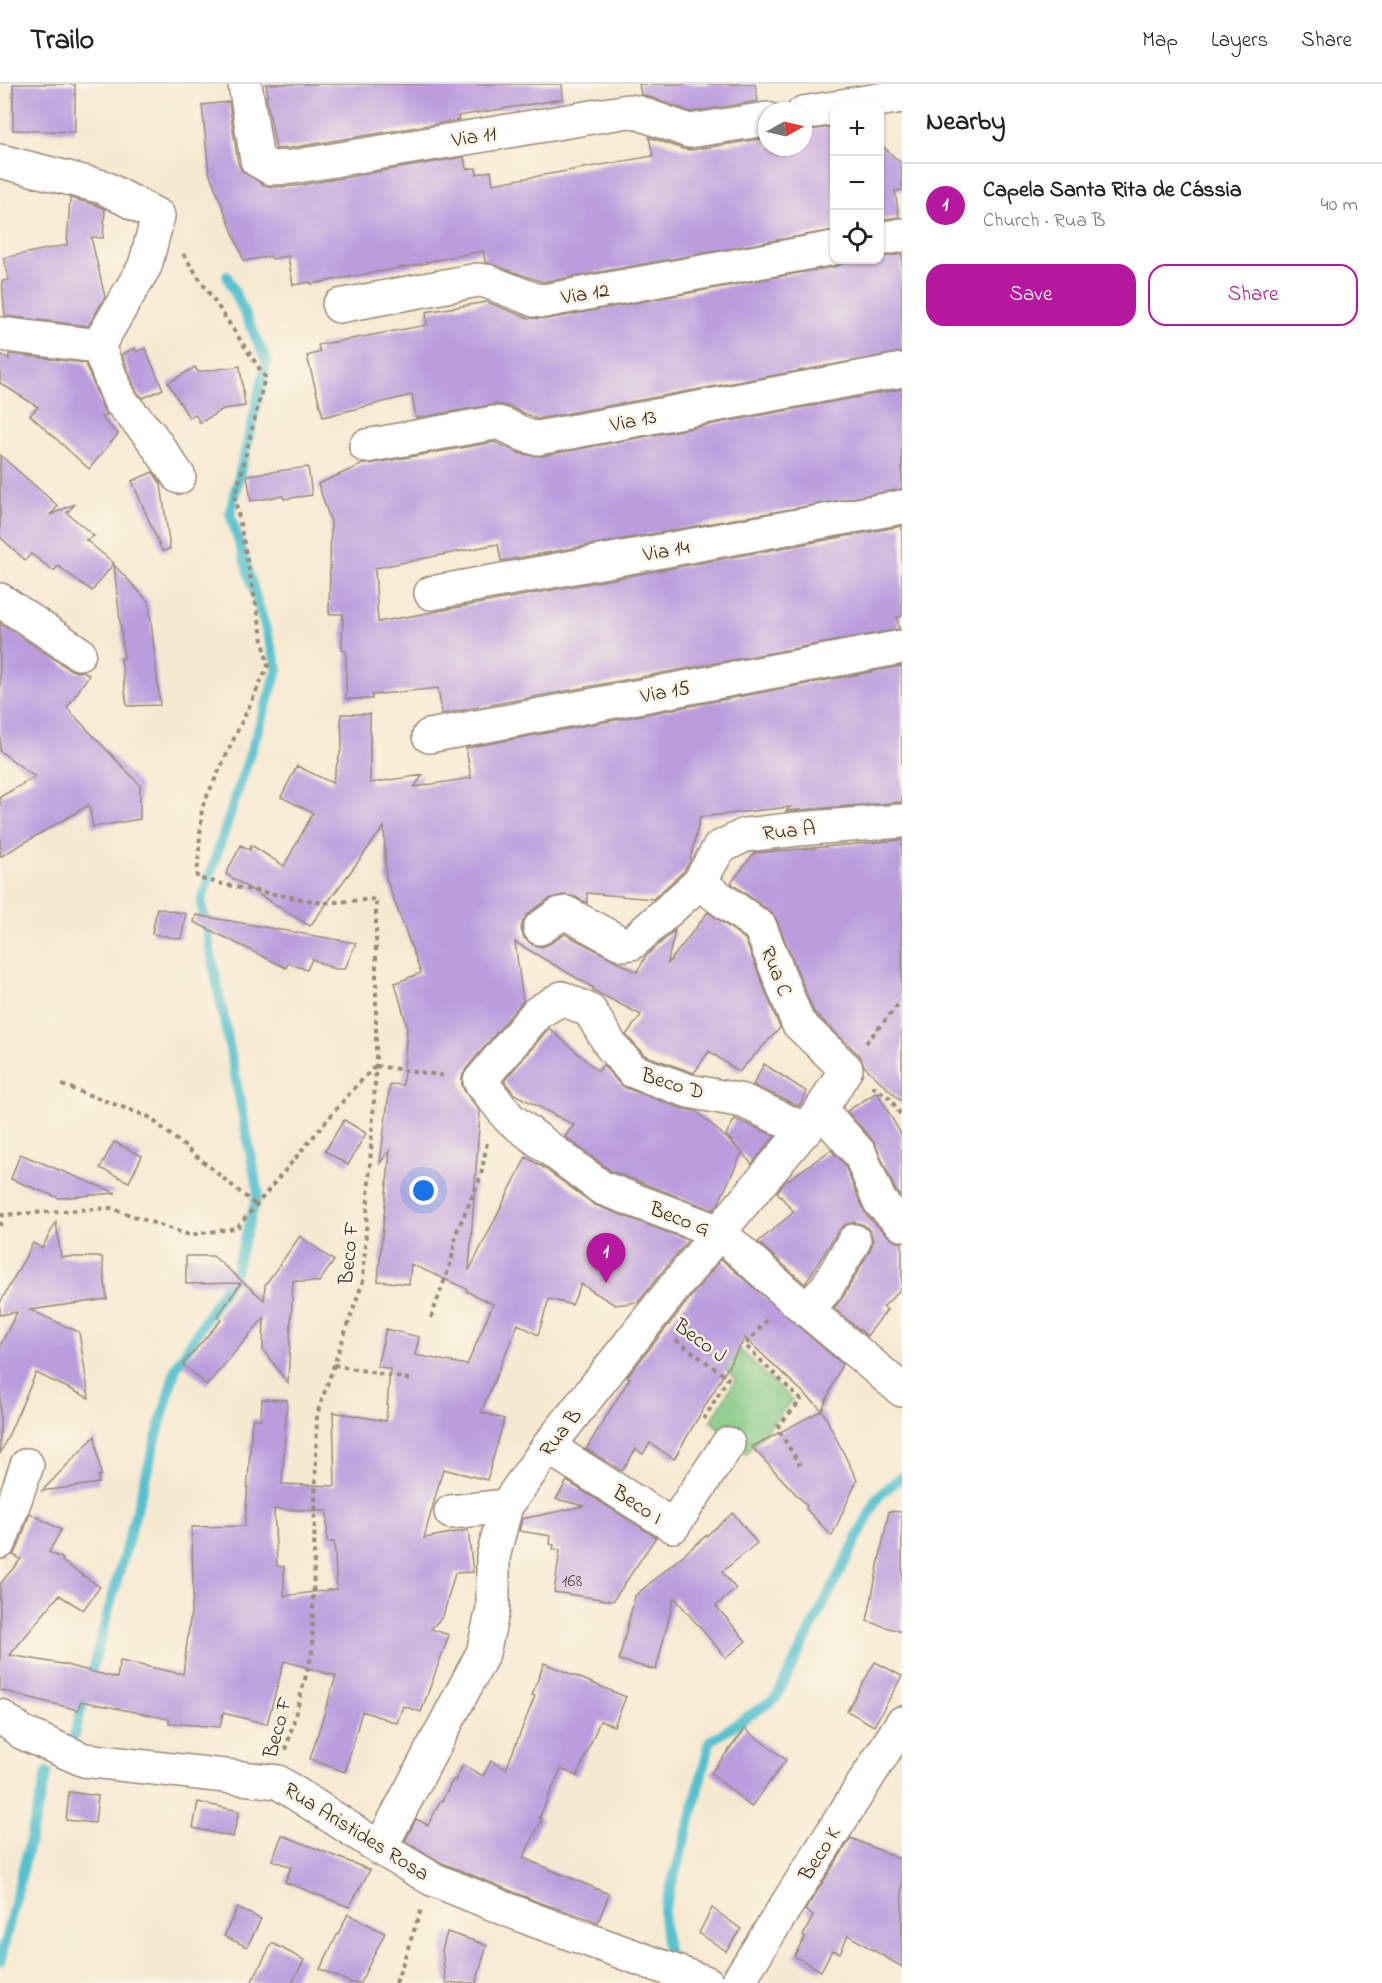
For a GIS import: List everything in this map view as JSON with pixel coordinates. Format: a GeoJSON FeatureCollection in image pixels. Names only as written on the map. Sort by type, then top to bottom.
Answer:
{"type":"FeatureCollection","features":[{"type":"Feature","properties":{"kind":"street","name":"Via 11"},"geometry":{"type":"LineString","coordinates":[[245,84],[257,160],[271,168],[292,167],[628,111],[689,131],[758,120]]}},
{"type":"Feature","properties":{"kind":"street"},"geometry":{"type":"LineString","coordinates":[[873,102],[888,100]]}},
{"type":"Feature","properties":{"kind":"street"},"geometry":{"type":"LineString","coordinates":[[812,112],[830,109]]}},
{"type":"Feature","properties":{"kind":"street"},"geometry":{"type":"LineString","coordinates":[[0,161],[103,187],[158,216],[145,266],[98,346]]}},
{"type":"Feature","properties":{"kind":"street"},"geometry":{"type":"LineString","coordinates":[[884,238],[902,235]]}},
{"type":"Feature","properties":{"kind":"street","name":"Via 12"},"geometry":{"type":"LineString","coordinates":[[339,306],[482,280],[535,300],[544,301],[830,249]]}},
{"type":"Feature","properties":{"kind":"street"},"geometry":{"type":"LineString","coordinates":[[0,334],[98,346]]}},
{"type":"Feature","properties":{"kind":"street"},"geometry":{"type":"LineString","coordinates":[[98,346],[120,401],[150,435],[179,477]]}},
{"type":"Feature","properties":{"kind":"street","name":"Via 13"},"geometry":{"type":"LineString","coordinates":[[366,446],[494,423],[503,424],[528,437],[538,438],[902,370]]}},
{"type":"Feature","properties":{"kind":"street","name":"Via 14"},"geometry":{"type":"LineString","coordinates":[[431,593],[902,507]]}},
{"type":"Feature","properties":{"kind":"street"},"geometry":{"type":"LineString","coordinates":[[0,600],[79,652]]}},
{"type":"Feature","properties":{"kind":"street","name":"Via 15"},"geometry":{"type":"LineString","coordinates":[[429,736],[902,647]]}},
{"type":"Feature","properties":{"kind":"street","name":"Rua A"},"geometry":{"type":"LineString","coordinates":[[540,928],[560,914],[566,913],[620,942],[632,943],[699,883],[719,848],[745,835],[798,828],[902,821]]}},
{"type":"Feature","properties":{"kind":"street","name":"Rua C"},"geometry":{"type":"LineString","coordinates":[[699,883],[760,927],[798,1023],[846,1069]]}},
{"type":"Feature","properties":{"kind":"street","name":"Beco D"},"geometry":{"type":"LineString","coordinates":[[480,1081],[537,1013],[562,998],[590,1011],[611,1046],[633,1071],[689,1091],[743,1101],[813,1120]]}},
{"type":"Feature","properties":{"kind":"street","name":"Rua B"},"geometry":{"type":"LineString","coordinates":[[380,1848],[483,1653],[493,1608],[493,1557],[506,1506],[548,1447],[648,1320],[813,1120],[846,1069]]}},
{"type":"Feature","properties":{"kind":"street","name":"Beco G"},"geometry":{"type":"LineString","coordinates":[[480,1081],[509,1118],[602,1188],[719,1232],[798,1303],[902,1390]]}},
{"type":"Feature","properties":{"kind":"street"},"geometry":{"type":"LineString","coordinates":[[813,1120],[860,1154],[880,1202],[902,1224]]}},
{"type":"Feature","properties":{"kind":"street"},"geometry":{"type":"LineString","coordinates":[[798,1303],[827,1287],[854,1241]]}},
{"type":"Feature","properties":{"kind":"street","name":"Beco I"},"geometry":{"type":"LineString","coordinates":[[548,1447],[673,1527],[728,1444]]}},
{"type":"Feature","properties":{"kind":"street"},"geometry":{"type":"LineString","coordinates":[[0,1542],[27,1465]]}},
{"type":"Feature","properties":{"kind":"street"},"geometry":{"type":"LineString","coordinates":[[451,1512],[506,1506]]}},
{"type":"Feature","properties":{"kind":"street","name":"Rua Aristides Rosa"},"geometry":{"type":"LineString","coordinates":[[0,1716],[24,1732],[84,1760],[278,1782],[432,1879],[531,1919],[707,1983]]}},
{"type":"Feature","properties":{"kind":"street","name":"Beco K"},"geometry":{"type":"LineString","coordinates":[[737,1983],[902,1723]]}},
{"type":"Feature","properties":{"kind":"path","name":"Beco F"},"geometry":{"type":"LineString","coordinates":[[158,216],[265,378],[235,498],[268,666],[202,807],[197,878],[323,903],[376,898],[376,1066],[363,1281],[317,1414],[312,1653],[278,1782]]}},
{"type":"Feature","properties":{"kind":"path"},"geometry":{"type":"LineString","coordinates":[[865,1044],[902,1000]]}},
{"type":"Feature","properties":{"kind":"path"},"geometry":{"type":"LineString","coordinates":[[0,1226],[1,1215],[110,1208],[189,1235],[237,1228],[349,1094],[376,1066],[480,1081]]}},
{"type":"Feature","properties":{"kind":"path"},"geometry":{"type":"LineString","coordinates":[[846,1069],[890,1098],[902,1117]]}},
{"type":"Feature","properties":{"kind":"path"},"geometry":{"type":"LineString","coordinates":[[62,1085],[149,1117],[257,1206]]}},
{"type":"Feature","properties":{"kind":"path"},"geometry":{"type":"LineString","coordinates":[[431,1318],[451,1262],[457,1231],[481,1176],[489,1129],[509,1118]]}},
{"type":"Feature","properties":{"kind":"path"},"geometry":{"type":"LineString","coordinates":[[798,1303],[744,1344],[801,1400],[777,1428],[800,1465]]}},
{"type":"Feature","properties":{"kind":"path","name":"Beco J"},"geometry":{"type":"LineString","coordinates":[[648,1320],[728,1378],[703,1420],[728,1444]]}},
{"type":"Feature","properties":{"kind":"path"},"geometry":{"type":"LineString","coordinates":[[334,1365],[413,1380]]}},
{"type":"Feature","properties":{"kind":"path"},"geometry":{"type":"LineString","coordinates":[[396,1983],[432,1879]]}},
{"type":"Feature","properties":{"kind":"green space"},"geometry":{"type":"Polygon","coordinates":[[[735,1345],[792,1400],[746,1454],[711,1421],[736,1379],[719,1364],[735,1345]]]}},
{"type":"Feature","properties":{"kind":"building"},"geometry":{"type":"Polygon","coordinates":[[[13,84],[75,84],[75,132],[13,130],[13,84]]]}},
{"type":"Feature","properties":{"kind":"building"},"geometry":{"type":"Polygon","coordinates":[[[266,84],[562,84],[563,99],[458,116],[459,120],[276,149],[266,96],[268,96],[266,84]]]}},
{"type":"Feature","properties":{"kind":"building"},"geometry":{"type":"Polygon","coordinates":[[[639,84],[755,84],[758,101],[691,112],[641,94],[639,84]]]}},
{"type":"Feature","properties":{"kind":"building"},"geometry":{"type":"Polygon","coordinates":[[[229,102],[241,170],[262,184],[272,187],[295,186],[464,157],[466,169],[476,168],[477,174],[491,171],[493,184],[653,156],[649,137],[691,150],[758,139],[758,156],[812,156],[812,130],[830,127],[830,231],[543,282],[485,262],[483,251],[311,284],[311,282],[293,285],[288,256],[272,259],[271,256],[244,261],[209,172],[202,105],[229,102]]]}},
{"type":"Feature","properties":{"kind":"building"},"geometry":{"type":"Polygon","coordinates":[[[884,148],[902,164],[902,190],[895,191],[899,217],[884,219],[884,148]]]}},
{"type":"Feature","properties":{"kind":"building"},"geometry":{"type":"Polygon","coordinates":[[[70,198],[105,209],[103,238],[91,237],[105,297],[88,326],[5,316],[2,281],[9,280],[3,258],[67,245],[70,198]]]}},
{"type":"Feature","properties":{"kind":"building"},"geometry":{"type":"Polygon","coordinates":[[[902,254],[902,352],[537,419],[511,407],[496,404],[416,418],[412,395],[323,417],[307,356],[320,352],[318,345],[427,325],[426,312],[487,302],[528,318],[547,319],[841,264],[884,264],[884,256],[902,254]]]}},
{"type":"Feature","properties":{"kind":"building"},"geometry":{"type":"Polygon","coordinates":[[[135,348],[136,352],[145,348],[163,389],[143,398],[136,391],[122,354],[135,348]]]}},
{"type":"Feature","properties":{"kind":"building"},"geometry":{"type":"Polygon","coordinates":[[[0,354],[9,359],[9,354],[85,363],[107,415],[101,417],[118,434],[89,469],[30,415],[38,407],[0,383],[0,354]]]}},
{"type":"Feature","properties":{"kind":"building"},"geometry":{"type":"Polygon","coordinates":[[[240,366],[245,406],[223,409],[200,423],[195,414],[189,418],[168,383],[195,367],[198,372],[240,366]]]}},
{"type":"Feature","properties":{"kind":"building"},"geometry":{"type":"Polygon","coordinates":[[[902,389],[902,489],[501,561],[498,544],[375,568],[378,622],[902,526],[902,616],[897,617],[899,629],[442,714],[438,688],[372,695],[372,699],[346,699],[346,651],[342,650],[343,614],[329,614],[331,522],[318,484],[363,464],[495,442],[521,454],[541,456],[902,389]]]}},
{"type":"Feature","properties":{"kind":"building"},"geometry":{"type":"Polygon","coordinates":[[[0,455],[58,506],[50,515],[75,504],[67,513],[94,536],[86,540],[114,563],[92,591],[58,566],[54,571],[31,554],[25,560],[0,537],[0,455]]]}},
{"type":"Feature","properties":{"kind":"building"},"geometry":{"type":"Polygon","coordinates":[[[308,467],[312,495],[284,499],[283,496],[251,501],[247,475],[308,467]]]}},
{"type":"Feature","properties":{"kind":"building"},"geometry":{"type":"Polygon","coordinates":[[[153,472],[161,484],[170,549],[162,551],[132,481],[153,472]]]}},
{"type":"Feature","properties":{"kind":"building"},"geometry":{"type":"Polygon","coordinates":[[[114,565],[149,602],[160,705],[127,706],[114,565]]]}},
{"type":"Feature","properties":{"kind":"building"},"geometry":{"type":"Polygon","coordinates":[[[0,623],[69,669],[77,672],[83,671],[89,675],[67,708],[140,785],[140,819],[93,827],[89,805],[0,857],[0,797],[35,777],[0,751],[0,623]]]}},
{"type":"Feature","properties":{"kind":"building"},"geometry":{"type":"Polygon","coordinates":[[[902,666],[902,802],[786,811],[790,807],[700,817],[690,861],[684,871],[653,899],[587,893],[587,903],[575,897],[563,895],[549,899],[529,913],[523,921],[521,929],[524,938],[533,945],[542,947],[565,934],[637,972],[646,956],[675,930],[667,965],[708,912],[745,939],[780,1028],[739,1072],[709,1051],[694,1073],[644,1055],[626,1035],[641,1015],[593,990],[594,988],[515,942],[523,1001],[466,1069],[462,1077],[465,1092],[480,1111],[469,1271],[526,1157],[595,1205],[688,1240],[638,1302],[615,1305],[581,1284],[572,1305],[549,1299],[538,1335],[518,1324],[481,1412],[504,1419],[487,1480],[443,1469],[424,1538],[468,1530],[473,1572],[455,1573],[443,1616],[431,1629],[449,1635],[421,1712],[403,1706],[397,1723],[362,1711],[345,1772],[310,1759],[336,1676],[284,1661],[267,1724],[223,1713],[220,1727],[169,1723],[169,1719],[81,1701],[78,1710],[0,1690],[0,1584],[21,1559],[13,1555],[18,1548],[30,1513],[61,1530],[49,1552],[63,1559],[62,1561],[100,1587],[83,1610],[59,1595],[10,1655],[62,1664],[117,1678],[120,1661],[183,1674],[193,1596],[192,1527],[245,1526],[252,1419],[261,1419],[262,1399],[287,1400],[282,1484],[335,1486],[333,1412],[386,1421],[390,1369],[377,1366],[386,1329],[419,1337],[415,1355],[467,1365],[493,1304],[466,1291],[467,1289],[411,1264],[409,1284],[378,1281],[390,1150],[380,1163],[390,1084],[403,1085],[407,1026],[395,983],[421,973],[386,878],[384,827],[310,926],[226,874],[241,845],[250,850],[251,845],[284,866],[313,813],[281,797],[297,766],[332,783],[342,746],[341,714],[370,714],[370,783],[423,775],[414,787],[471,778],[466,748],[902,666]],[[274,1509],[277,1566],[284,1567],[284,1596],[337,1589],[334,1542],[327,1542],[327,1511],[274,1509]]]}},
{"type":"Feature","properties":{"kind":"building"},"geometry":{"type":"Polygon","coordinates":[[[902,840],[902,1102],[864,1066],[859,1055],[814,1012],[777,920],[771,912],[731,883],[754,853],[902,840]]]}},
{"type":"Feature","properties":{"kind":"building"},"geometry":{"type":"Polygon","coordinates":[[[157,908],[186,914],[181,939],[152,934],[157,908]]]}},
{"type":"Feature","properties":{"kind":"building"},"geometry":{"type":"Polygon","coordinates":[[[196,915],[356,943],[345,969],[334,969],[312,959],[307,970],[288,963],[286,968],[194,922],[196,915]]]}},
{"type":"Feature","properties":{"kind":"building"},"geometry":{"type":"Polygon","coordinates":[[[549,1028],[598,1071],[603,1065],[626,1088],[683,1109],[696,1111],[742,1152],[726,1135],[735,1119],[775,1136],[752,1164],[742,1153],[713,1210],[611,1171],[565,1136],[574,1125],[514,1094],[504,1081],[549,1028]]]}},
{"type":"Feature","properties":{"kind":"building"},"geometry":{"type":"Polygon","coordinates":[[[764,1064],[807,1092],[799,1106],[753,1085],[764,1064]]]}},
{"type":"Feature","properties":{"kind":"building"},"geometry":{"type":"Polygon","coordinates":[[[877,1092],[902,1136],[902,1197],[896,1191],[874,1142],[847,1111],[877,1092]]]}},
{"type":"Feature","properties":{"kind":"building"},"geometry":{"type":"Polygon","coordinates":[[[344,1120],[366,1133],[348,1165],[325,1151],[344,1120]]]}},
{"type":"Feature","properties":{"kind":"building"},"geometry":{"type":"Polygon","coordinates":[[[114,1142],[142,1156],[129,1182],[100,1168],[114,1142]]]}},
{"type":"Feature","properties":{"kind":"building"},"geometry":{"type":"Polygon","coordinates":[[[831,1150],[844,1164],[866,1215],[889,1237],[902,1242],[902,1288],[883,1307],[887,1310],[867,1336],[834,1308],[843,1297],[873,1242],[871,1232],[864,1225],[854,1222],[844,1225],[838,1231],[805,1284],[758,1242],[794,1212],[777,1192],[785,1182],[831,1150]]]}},
{"type":"Feature","properties":{"kind":"building"},"geometry":{"type":"Polygon","coordinates":[[[20,1154],[116,1193],[59,1198],[11,1179],[20,1154]]]}},
{"type":"Feature","properties":{"kind":"building"},"geometry":{"type":"Polygon","coordinates":[[[56,1222],[61,1257],[102,1257],[107,1299],[30,1310],[79,1332],[89,1398],[36,1373],[0,1454],[0,1346],[17,1312],[0,1315],[0,1303],[33,1243],[42,1248],[56,1222]]]}},
{"type":"Feature","properties":{"kind":"building"},"geometry":{"type":"Polygon","coordinates":[[[300,1236],[334,1261],[319,1282],[293,1281],[288,1383],[263,1350],[264,1318],[207,1385],[183,1364],[221,1320],[217,1317],[241,1283],[186,1284],[186,1256],[213,1256],[264,1300],[265,1285],[300,1236]]]}},
{"type":"Feature","properties":{"kind":"building"},"geometry":{"type":"Polygon","coordinates":[[[721,1259],[842,1364],[822,1410],[745,1338],[674,1459],[650,1443],[643,1454],[636,1449],[622,1471],[586,1449],[630,1378],[627,1377],[721,1259]]]}},
{"type":"Feature","properties":{"kind":"building"},"geometry":{"type":"Polygon","coordinates":[[[822,1410],[857,1480],[832,1536],[752,1447],[822,1410]]]}},
{"type":"Feature","properties":{"kind":"building"},"geometry":{"type":"Polygon","coordinates":[[[95,1436],[101,1475],[98,1476],[99,1483],[42,1491],[95,1436]]]}},
{"type":"Feature","properties":{"kind":"building"},"geometry":{"type":"Polygon","coordinates":[[[567,1481],[656,1537],[613,1601],[554,1592],[560,1550],[553,1549],[554,1545],[550,1544],[551,1536],[519,1531],[522,1519],[584,1506],[556,1499],[567,1481]]]}},
{"type":"Feature","properties":{"kind":"building"},"geometry":{"type":"Polygon","coordinates":[[[889,1511],[902,1512],[902,1632],[867,1621],[889,1511]]]}},
{"type":"Feature","properties":{"kind":"building"},"geometry":{"type":"Polygon","coordinates":[[[733,1513],[757,1543],[722,1572],[736,1589],[716,1606],[746,1641],[726,1658],[674,1597],[656,1670],[619,1660],[635,1596],[733,1513]]]}},
{"type":"Feature","properties":{"kind":"building"},"geometry":{"type":"Polygon","coordinates":[[[875,1662],[902,1676],[874,1726],[847,1711],[875,1662]]]}},
{"type":"Feature","properties":{"kind":"building"},"geometry":{"type":"Polygon","coordinates":[[[544,1663],[626,1697],[614,1726],[600,1721],[577,1776],[561,1769],[539,1818],[542,1819],[523,1858],[609,1894],[598,1922],[538,1902],[440,1862],[405,1841],[416,1819],[428,1825],[463,1765],[483,1776],[491,1761],[506,1769],[535,1696],[532,1695],[544,1663]]]}},
{"type":"Feature","properties":{"kind":"building"},"geometry":{"type":"Polygon","coordinates":[[[745,1729],[786,1760],[751,1807],[711,1773],[745,1729]]]}},
{"type":"Feature","properties":{"kind":"building"},"geometry":{"type":"Polygon","coordinates":[[[69,1792],[98,1796],[95,1823],[66,1820],[69,1792]]]}},
{"type":"Feature","properties":{"kind":"building"},"geometry":{"type":"Polygon","coordinates":[[[198,1802],[239,1811],[233,1837],[193,1828],[198,1802]]]}},
{"type":"Feature","properties":{"kind":"building"},"geometry":{"type":"Polygon","coordinates":[[[282,1835],[370,1870],[349,1907],[285,1882],[291,1867],[272,1860],[282,1835]]]}},
{"type":"Feature","properties":{"kind":"building"},"geometry":{"type":"Polygon","coordinates":[[[851,1838],[902,1860],[902,1967],[848,1935],[840,1953],[832,1950],[821,1971],[794,1956],[813,1916],[805,1910],[851,1838]]]}},
{"type":"Feature","properties":{"kind":"building"},"geometry":{"type":"Polygon","coordinates":[[[237,1908],[261,1919],[247,1947],[224,1936],[237,1908]]]}},
{"type":"Feature","properties":{"kind":"building"},"geometry":{"type":"Polygon","coordinates":[[[712,1908],[741,1929],[726,1951],[699,1933],[712,1908]]]}},
{"type":"Feature","properties":{"kind":"building"},"geometry":{"type":"Polygon","coordinates":[[[348,1914],[385,1933],[360,1983],[352,1983],[320,1969],[348,1914]]]}},
{"type":"Feature","properties":{"kind":"building"},"geometry":{"type":"Polygon","coordinates":[[[447,1932],[487,1945],[476,1983],[446,1983],[442,1950],[447,1932]]]}},
{"type":"Feature","properties":{"kind":"building"},"geometry":{"type":"Polygon","coordinates":[[[272,1943],[304,1960],[292,1983],[251,1983],[272,1943]]]}},
{"type":"Feature","properties":{"kind":"waterway"},"geometry":{"type":"LineString","coordinates":[[73,1739],[176,1367],[236,1270],[258,1192],[201,902],[278,669],[230,513],[267,361],[227,276]]}},
{"type":"Feature","properties":{"kind":"waterway"},"geometry":{"type":"LineString","coordinates":[[674,1960],[667,1952],[663,1914],[691,1818],[710,1741],[776,1698],[878,1497],[902,1476]]}},
{"type":"Feature","properties":{"kind":"waterway"},"geometry":{"type":"LineString","coordinates":[[0,1961],[47,1772]]}},
{"type":"Feature","properties":{"kind":"place","name":"Capela Santa Rita de Cássia"},"geometry":{"type":"Point","coordinates":[606,1283]}}]}
